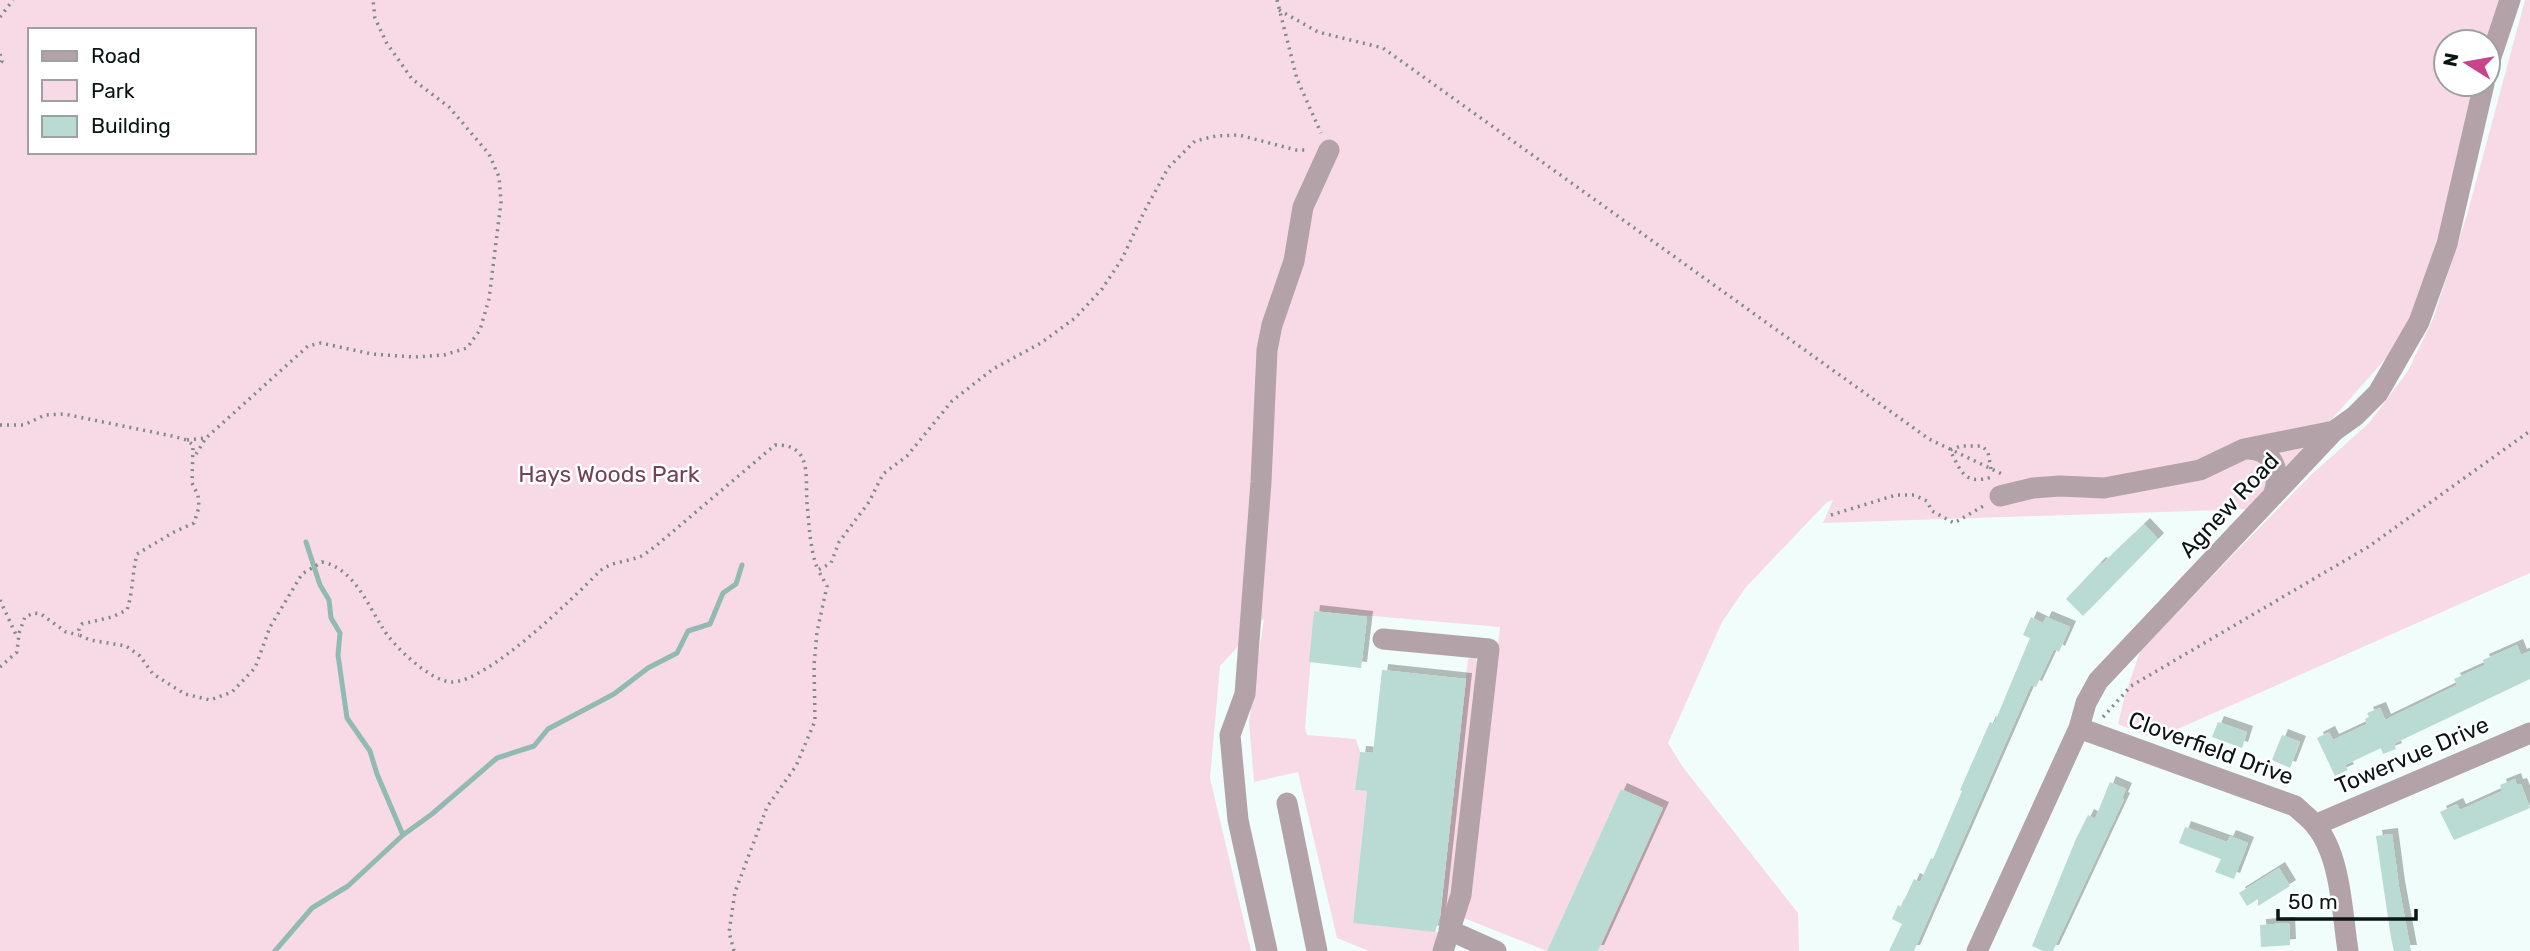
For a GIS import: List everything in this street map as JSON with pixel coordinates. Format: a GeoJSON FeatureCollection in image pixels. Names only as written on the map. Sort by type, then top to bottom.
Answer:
{"type":"FeatureCollection","features":[{"type":"Feature","properties":{"kind":"street"},"geometry":{"type":"LineString","coordinates":[[2501,28],[2510,0]]}},
{"type":"Feature","properties":{"kind":"street","name":"Agnew Road"},"geometry":{"type":"LineString","coordinates":[[1977,951],[2098,681],[2334,431],[2378,393],[2419,322],[2447,244],[2481,98]]}},
{"type":"Feature","properties":{"kind":"street"},"geometry":{"type":"LineString","coordinates":[[1267,951],[1238,820],[1230,735],[1245,694],[1261,482],[1267,350],[1272,325],[1294,261],[1303,207],[1329,150]]}},
{"type":"Feature","properties":{"kind":"street"},"geometry":{"type":"LineString","coordinates":[[2000,496],[2033,488],[2104,488],[2200,470],[2244,449],[2334,431]]}},
{"type":"Feature","properties":{"kind":"street"},"geometry":{"type":"LineString","coordinates":[[2244,449],[2255,449],[2274,460],[2278,471],[2272,498]]}},
{"type":"Feature","properties":{"kind":"street"},"geometry":{"type":"LineString","coordinates":[[1383,639],[1489,649],[1461,895],[1443,951]]}},
{"type":"Feature","properties":{"kind":"street","name":"Cloverfield Drive"},"geometry":{"type":"LineString","coordinates":[[2079,728],[2295,806],[2315,825],[2328,845],[2334,863],[2348,951]]}},
{"type":"Feature","properties":{"kind":"street","name":"Towervue Drive"},"geometry":{"type":"LineString","coordinates":[[2315,825],[2530,733]]}},
{"type":"Feature","properties":{"kind":"street"},"geometry":{"type":"LineString","coordinates":[[1287,803],[1317,951]]}},
{"type":"Feature","properties":{"kind":"street"},"geometry":{"type":"LineString","coordinates":[[1450,930],[1496,951]]}},
{"type":"Feature","properties":{"kind":"path"},"geometry":{"type":"LineString","coordinates":[[0,17],[13,0]]}},
{"type":"Feature","properties":{"kind":"path"},"geometry":{"type":"LineString","coordinates":[[194,457],[206,438],[308,346],[321,343],[372,354],[414,357],[444,355],[467,348],[480,330],[489,299],[501,202],[499,177],[489,154],[449,107],[412,79],[386,43],[375,18],[373,0]]}},
{"type":"Feature","properties":{"kind":"path"},"geometry":{"type":"LineString","coordinates":[[818,570],[831,563],[839,542],[869,502],[883,474],[907,456],[952,401],[993,369],[1041,343],[1075,318],[1102,289],[1122,259],[1168,168],[1195,141],[1216,136],[1239,135],[1296,150],[1329,150],[1297,79],[1277,0]]}},
{"type":"Feature","properties":{"kind":"path"},"geometry":{"type":"LineString","coordinates":[[1279,10],[1318,32],[1383,48],[1929,439],[1973,460]]}},
{"type":"Feature","properties":{"kind":"path"},"geometry":{"type":"LineString","coordinates":[[0,54],[0,64]]}},
{"type":"Feature","properties":{"kind":"path"},"geometry":{"type":"LineString","coordinates":[[0,425],[24,425],[44,415],[64,414],[187,440],[206,438]]}},
{"type":"Feature","properties":{"kind":"path"},"geometry":{"type":"LineString","coordinates":[[2079,728],[2105,716],[2131,686],[2368,547],[2530,431]]}},
{"type":"Feature","properties":{"kind":"path"},"geometry":{"type":"LineString","coordinates":[[79,635],[82,624],[112,617],[127,610],[131,575],[137,554],[194,523],[199,507],[198,495],[192,483],[193,445],[187,440]]}},
{"type":"Feature","properties":{"kind":"path"},"geometry":{"type":"LineString","coordinates":[[0,667],[18,652],[18,639],[25,617],[34,613],[41,614],[66,632],[90,640],[126,646],[140,656],[153,674],[185,694],[210,700],[232,692],[255,668],[270,627],[302,574],[323,562],[332,564],[350,577],[383,630],[426,672],[450,682],[467,680],[493,667],[575,597],[601,570],[640,557],[775,445],[786,445],[796,450],[808,472],[807,502],[814,560],[827,586],[817,632],[814,665],[815,721],[796,766],[767,807],[735,892],[729,932],[734,951]]}},
{"type":"Feature","properties":{"kind":"path"},"geometry":{"type":"LineString","coordinates":[[1950,450],[1961,446],[1982,446],[1987,452],[1991,469]]}},
{"type":"Feature","properties":{"kind":"path"},"geometry":{"type":"LineString","coordinates":[[1950,450],[1967,478],[1978,481],[2003,474]]}},
{"type":"Feature","properties":{"kind":"path"},"geometry":{"type":"LineString","coordinates":[[1831,515],[1896,495],[1914,495],[1927,500],[1932,511],[1954,523],[2000,496]]}},
{"type":"Feature","properties":{"kind":"path"},"geometry":{"type":"LineString","coordinates":[[0,600],[18,639]]}},
{"type":"Feature","properties":{"kind":"green space","name":"Hays Woods Park"},"geometry":{"type":"Polygon","coordinates":[[[0,0],[2509,0],[2495,28],[2432,28],[2432,98],[2480,98],[2411,330],[2252,509],[1823,523],[1833,500],[1827,502],[1746,587],[1722,622],[1668,743],[1682,766],[1798,913],[1799,951],[1598,951],[1663,808],[1621,789],[1547,951],[1464,918],[1472,888],[1500,627],[1315,611],[1305,728],[1307,735],[1356,739],[1360,752],[1355,790],[1367,791],[1353,923],[1439,932],[1468,659],[1474,657],[1481,668],[1458,871],[1436,951],[1369,951],[1337,938],[1298,772],[1254,782],[1249,722],[1264,618],[1220,666],[1210,778],[1251,951],[0,951],[0,0]]]}},
{"type":"Feature","properties":{"kind":"green space"},"geometry":{"type":"Polygon","coordinates":[[[2525,0],[2530,0],[2530,573],[2155,739],[2118,724],[2141,649],[2312,474],[2369,423],[2408,371],[2433,319],[2467,215],[2499,98],[2502,98],[2502,85],[2525,0]]]}},
{"type":"Feature","properties":{"kind":"building"},"geometry":{"type":"Polygon","coordinates":[[[2144,524],[2158,539],[2083,616],[2066,599],[2100,563],[2144,524]]]}},
{"type":"Feature","properties":{"kind":"building"},"geometry":{"type":"Polygon","coordinates":[[[1314,611],[1367,617],[1361,668],[1309,662],[1314,611]]]}},
{"type":"Feature","properties":{"kind":"building"},"geometry":{"type":"Polygon","coordinates":[[[2031,617],[2043,623],[2046,617],[2070,627],[2059,652],[2054,649],[2036,687],[2031,685],[1914,951],[1889,951],[1902,924],[1892,919],[1898,905],[1901,907],[1914,879],[1920,882],[1931,858],[1933,859],[1962,791],[1960,790],[1990,722],[1994,724],[2030,638],[2023,635],[2031,617]]]}},
{"type":"Feature","properties":{"kind":"building"},"geometry":{"type":"Polygon","coordinates":[[[2517,645],[2521,655],[2530,651],[2530,679],[2394,744],[2396,749],[2383,754],[2381,748],[2345,765],[2348,770],[2335,776],[2317,738],[2329,732],[2333,740],[2367,724],[2367,713],[2380,708],[2385,720],[2457,685],[2454,679],[2485,665],[2483,660],[2517,645]]]}},
{"type":"Feature","properties":{"kind":"building"},"geometry":{"type":"Polygon","coordinates":[[[1382,670],[1466,679],[1440,916],[1435,932],[1353,923],[1367,791],[1355,790],[1360,752],[1373,753],[1382,670]]]}},
{"type":"Feature","properties":{"kind":"building"},"geometry":{"type":"Polygon","coordinates":[[[2218,722],[2247,732],[2242,748],[2212,737],[2218,722]]]}},
{"type":"Feature","properties":{"kind":"building"},"geometry":{"type":"Polygon","coordinates":[[[2282,735],[2300,742],[2290,768],[2272,760],[2282,735]]]}},
{"type":"Feature","properties":{"kind":"building"},"geometry":{"type":"Polygon","coordinates":[[[2515,779],[2517,785],[2521,784],[2530,808],[2454,840],[2440,812],[2457,804],[2460,810],[2502,791],[2500,785],[2515,779]]]}},
{"type":"Feature","properties":{"kind":"building"},"geometry":{"type":"Polygon","coordinates":[[[2110,782],[2126,789],[2122,798],[2124,799],[2053,951],[2043,951],[2032,946],[2076,839],[2088,815],[2095,819],[2110,782]]]}},
{"type":"Feature","properties":{"kind":"building"},"geometry":{"type":"Polygon","coordinates":[[[1621,789],[1663,808],[1598,951],[1547,951],[1621,789]]]}},
{"type":"Feature","properties":{"kind":"building"},"geometry":{"type":"Polygon","coordinates":[[[2185,827],[2227,842],[2230,836],[2248,843],[2234,879],[2215,872],[2221,859],[2179,843],[2185,827]]]}},
{"type":"Feature","properties":{"kind":"building"},"geometry":{"type":"Polygon","coordinates":[[[2392,834],[2411,951],[2394,951],[2391,938],[2376,836],[2392,834]]]}},
{"type":"Feature","properties":{"kind":"building"},"geometry":{"type":"Polygon","coordinates":[[[2279,868],[2290,886],[2258,906],[2258,899],[2247,906],[2239,893],[2279,868]]]}},
{"type":"Feature","properties":{"kind":"building"},"geometry":{"type":"Polygon","coordinates":[[[2289,923],[2290,945],[2261,947],[2260,925],[2289,923]]]}},
{"type":"Feature","properties":{"kind":"waterway"},"geometry":{"type":"LineString","coordinates":[[306,542],[320,585],[329,600],[331,618],[340,633],[338,655],[347,718],[370,751],[403,835]]}},
{"type":"Feature","properties":{"kind":"waterway"},"geometry":{"type":"LineString","coordinates":[[275,951],[312,908],[348,886],[403,835],[432,814],[497,758],[534,746],[548,729],[614,694],[648,668],[677,653],[688,631],[710,624],[723,593],[736,584],[742,565]]}}]}
